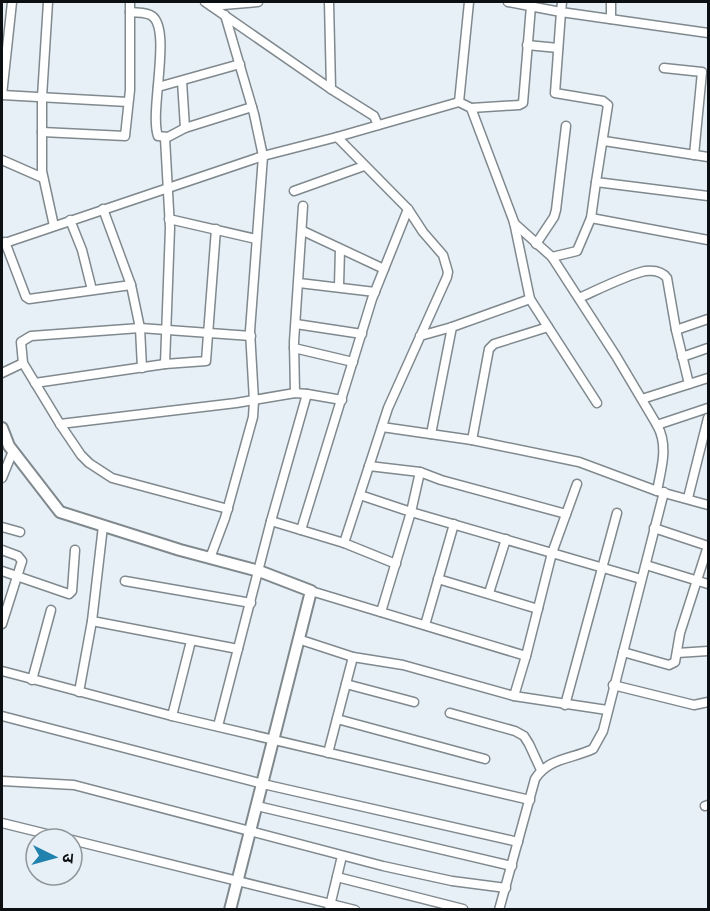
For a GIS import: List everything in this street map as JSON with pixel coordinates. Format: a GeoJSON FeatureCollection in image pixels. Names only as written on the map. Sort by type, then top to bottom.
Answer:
{"type":"FeatureCollection","features":[{"type":"Feature","properties":{"kind":"street"},"geometry":{"type":"LineString","coordinates":[[12,2],[2,95],[128,102]]}},
{"type":"Feature","properties":{"kind":"street"},"geometry":{"type":"LineString","coordinates":[[48,2],[42,97],[43,178],[54,226]]}},
{"type":"Feature","properties":{"kind":"street"},"geometry":{"type":"LineString","coordinates":[[42,132],[123,136],[126,132],[130,2]]}},
{"type":"Feature","properties":{"kind":"street"},"geometry":{"type":"LineString","coordinates":[[208,4],[258,2]]}},
{"type":"Feature","properties":{"kind":"street"},"geometry":{"type":"LineString","coordinates":[[329,2],[331,89]]}},
{"type":"Feature","properties":{"kind":"street"},"geometry":{"type":"LineString","coordinates":[[459,102],[469,2]]}},
{"type":"Feature","properties":{"kind":"street"},"geometry":{"type":"LineString","coordinates":[[508,2],[708,33]]}},
{"type":"Feature","properties":{"kind":"street"},"geometry":{"type":"LineString","coordinates":[[552,256],[578,251],[591,218],[608,107],[603,101],[555,93],[562,2]]}},
{"type":"Feature","properties":{"kind":"street"},"geometry":{"type":"LineString","coordinates":[[611,2],[611,19]]}},
{"type":"Feature","properties":{"kind":"street"},"geometry":{"type":"LineString","coordinates":[[208,4],[374,116],[378,125]]}},
{"type":"Feature","properties":{"kind":"street"},"geometry":{"type":"LineString","coordinates":[[131,285],[29,299],[26,297],[4,243],[263,156],[459,102],[471,108],[519,105],[523,103],[531,6]]}},
{"type":"Feature","properties":{"kind":"street"},"geometry":{"type":"LineString","coordinates":[[129,12],[149,14],[158,22],[160,62],[155,124],[158,136],[165,138],[185,128],[252,107]]}},
{"type":"Feature","properties":{"kind":"street"},"geometry":{"type":"LineString","coordinates":[[210,558],[228,509],[253,417],[251,336],[263,156],[252,107],[225,15]]}},
{"type":"Feature","properties":{"kind":"street"},"geometry":{"type":"LineString","coordinates":[[527,45],[558,48]]}},
{"type":"Feature","properties":{"kind":"street"},"geometry":{"type":"LineString","coordinates":[[158,87],[240,64]]}},
{"type":"Feature","properties":{"kind":"street"},"geometry":{"type":"LineString","coordinates":[[664,68],[702,72],[694,155]]}},
{"type":"Feature","properties":{"kind":"street"},"geometry":{"type":"LineString","coordinates":[[182,81],[185,128]]}},
{"type":"Feature","properties":{"kind":"street"},"geometry":{"type":"LineString","coordinates":[[471,108],[513,222],[530,299],[597,403]]}},
{"type":"Feature","properties":{"kind":"street"},"geometry":{"type":"LineString","coordinates":[[536,244],[554,217],[556,210],[566,126]]}},
{"type":"Feature","properties":{"kind":"street"},"geometry":{"type":"LineString","coordinates":[[337,137],[408,209],[423,232],[443,255],[447,266],[447,277],[382,427],[344,543]]}},
{"type":"Feature","properties":{"kind":"street"},"geometry":{"type":"LineString","coordinates":[[165,138],[170,219],[165,364]]}},
{"type":"Feature","properties":{"kind":"street"},"geometry":{"type":"LineString","coordinates":[[604,141],[708,157]]}},
{"type":"Feature","properties":{"kind":"street"},"geometry":{"type":"LineString","coordinates":[[2,160],[43,178]]}},
{"type":"Feature","properties":{"kind":"street"},"geometry":{"type":"LineString","coordinates":[[294,191],[364,166]]}},
{"type":"Feature","properties":{"kind":"street"},"geometry":{"type":"LineString","coordinates":[[596,182],[708,196]]}},
{"type":"Feature","properties":{"kind":"street"},"geometry":{"type":"LineString","coordinates":[[295,393],[294,348],[303,206]]}},
{"type":"Feature","properties":{"kind":"street"},"geometry":{"type":"LineString","coordinates":[[103,209],[131,285],[140,328],[142,368]]}},
{"type":"Feature","properties":{"kind":"street"},"geometry":{"type":"LineString","coordinates":[[301,530],[375,292],[408,209]]}},
{"type":"Feature","properties":{"kind":"street"},"geometry":{"type":"LineString","coordinates":[[591,218],[708,240]]}},
{"type":"Feature","properties":{"kind":"street"},"geometry":{"type":"LineString","coordinates":[[170,219],[256,239]]}},
{"type":"Feature","properties":{"kind":"street"},"geometry":{"type":"LineString","coordinates":[[70,220],[82,250],[92,290]]}},
{"type":"Feature","properties":{"kind":"street"},"geometry":{"type":"LineString","coordinates":[[499,909],[536,778],[541,770],[552,762],[592,749],[603,731],[646,565],[660,491],[664,452],[661,433],[657,425],[552,256],[513,222]]}},
{"type":"Feature","properties":{"kind":"street"},"geometry":{"type":"LineString","coordinates":[[35,383],[165,364],[206,361],[216,229]]}},
{"type":"Feature","properties":{"kind":"street"},"geometry":{"type":"LineString","coordinates":[[303,231],[384,269]]}},
{"type":"Feature","properties":{"kind":"street"},"geometry":{"type":"LineString","coordinates":[[339,286],[340,249]]}},
{"type":"Feature","properties":{"kind":"street"},"geometry":{"type":"LineString","coordinates":[[579,298],[645,271],[661,272],[667,278],[689,384]]}},
{"type":"Feature","properties":{"kind":"street"},"geometry":{"type":"LineString","coordinates":[[298,283],[375,292]]}},
{"type":"Feature","properties":{"kind":"street"},"geometry":{"type":"LineString","coordinates":[[420,336],[530,299]]}},
{"type":"Feature","properties":{"kind":"street"},"geometry":{"type":"LineString","coordinates":[[676,330],[708,318]]}},
{"type":"Feature","properties":{"kind":"street"},"geometry":{"type":"LineString","coordinates":[[296,324],[362,334]]}},
{"type":"Feature","properties":{"kind":"street"},"geometry":{"type":"LineString","coordinates":[[431,434],[452,327]]}},
{"type":"Feature","properties":{"kind":"street"},"geometry":{"type":"LineString","coordinates":[[472,440],[489,349],[494,344],[548,327]]}},
{"type":"Feature","properties":{"kind":"street"},"geometry":{"type":"LineString","coordinates":[[228,509],[111,478],[81,455],[23,363],[21,342],[31,336],[140,328],[251,336]]}},
{"type":"Feature","properties":{"kind":"street"},"geometry":{"type":"LineString","coordinates":[[294,348],[353,363]]}},
{"type":"Feature","properties":{"kind":"street"},"geometry":{"type":"LineString","coordinates":[[682,357],[708,348]]}},
{"type":"Feature","properties":{"kind":"street"},"geometry":{"type":"LineString","coordinates":[[2,373],[23,363]]}},
{"type":"Feature","properties":{"kind":"street"},"geometry":{"type":"LineString","coordinates":[[642,399],[708,378]]}},
{"type":"Feature","properties":{"kind":"street"},"geometry":{"type":"LineString","coordinates":[[60,424],[254,401],[295,393],[342,400]]}},
{"type":"Feature","properties":{"kind":"street"},"geometry":{"type":"LineString","coordinates":[[218,726],[271,521],[307,394]]}},
{"type":"Feature","properties":{"kind":"street"},"geometry":{"type":"LineString","coordinates":[[657,425],[708,408]]}},
{"type":"Feature","properties":{"kind":"street"},"geometry":{"type":"LineString","coordinates":[[688,498],[708,417]]}},
{"type":"Feature","properties":{"kind":"street"},"geometry":{"type":"LineString","coordinates":[[382,427],[472,440],[579,462],[660,491],[708,505]]}},
{"type":"Feature","properties":{"kind":"street"},"geometry":{"type":"LineString","coordinates":[[2,428],[13,451],[60,512],[259,571],[311,591],[526,656]]}},
{"type":"Feature","properties":{"kind":"street"},"geometry":{"type":"LineString","coordinates":[[2,478],[13,451]]}},
{"type":"Feature","properties":{"kind":"street"},"geometry":{"type":"LineString","coordinates":[[369,466],[420,472],[441,480],[566,514]]}},
{"type":"Feature","properties":{"kind":"street"},"geometry":{"type":"LineString","coordinates":[[381,612],[411,512],[420,472]]}},
{"type":"Feature","properties":{"kind":"street"},"geometry":{"type":"LineString","coordinates":[[513,696],[526,656],[552,552],[577,484]]}},
{"type":"Feature","properties":{"kind":"street"},"geometry":{"type":"LineString","coordinates":[[360,495],[641,579]]}},
{"type":"Feature","properties":{"kind":"street"},"geometry":{"type":"LineString","coordinates":[[565,705],[617,513]]}},
{"type":"Feature","properties":{"kind":"street"},"geometry":{"type":"LineString","coordinates":[[271,521],[344,543],[396,564]]}},
{"type":"Feature","properties":{"kind":"street"},"geometry":{"type":"LineString","coordinates":[[425,625],[454,524]]}},
{"type":"Feature","properties":{"kind":"street"},"geometry":{"type":"LineString","coordinates":[[79,692],[92,621],[103,526]]}},
{"type":"Feature","properties":{"kind":"street"},"geometry":{"type":"LineString","coordinates":[[2,527],[20,532]]}},
{"type":"Feature","properties":{"kind":"street"},"geometry":{"type":"LineString","coordinates":[[623,652],[669,665],[675,662],[680,633],[708,546],[654,528]]}},
{"type":"Feature","properties":{"kind":"street"},"geometry":{"type":"LineString","coordinates":[[489,593],[506,539]]}},
{"type":"Feature","properties":{"kind":"street"},"geometry":{"type":"LineString","coordinates":[[2,550],[22,558],[2,624]]}},
{"type":"Feature","properties":{"kind":"street"},"geometry":{"type":"LineString","coordinates":[[2,571],[70,593],[75,550]]}},
{"type":"Feature","properties":{"kind":"street"},"geometry":{"type":"LineString","coordinates":[[646,565],[708,584]]}},
{"type":"Feature","properties":{"kind":"street"},"geometry":{"type":"LineString","coordinates":[[438,579],[538,609]]}},
{"type":"Feature","properties":{"kind":"street"},"geometry":{"type":"LineString","coordinates":[[125,581],[251,603]]}},
{"type":"Feature","properties":{"kind":"street"},"geometry":{"type":"LineString","coordinates":[[230,909],[311,591]]}},
{"type":"Feature","properties":{"kind":"street"},"geometry":{"type":"LineString","coordinates":[[32,680],[51,610]]}},
{"type":"Feature","properties":{"kind":"street"},"geometry":{"type":"LineString","coordinates":[[92,621],[238,650]]}},
{"type":"Feature","properties":{"kind":"street"},"geometry":{"type":"LineString","coordinates":[[298,639],[353,657],[404,665],[513,696],[607,710]]}},
{"type":"Feature","properties":{"kind":"street"},"geometry":{"type":"LineString","coordinates":[[172,716],[191,641]]}},
{"type":"Feature","properties":{"kind":"street"},"geometry":{"type":"LineString","coordinates":[[677,653],[708,651]]}},
{"type":"Feature","properties":{"kind":"street"},"geometry":{"type":"LineString","coordinates":[[328,753],[353,657]]}},
{"type":"Feature","properties":{"kind":"street"},"geometry":{"type":"LineString","coordinates":[[2,671],[172,716],[530,800]]}},
{"type":"Feature","properties":{"kind":"street"},"geometry":{"type":"LineString","coordinates":[[346,684],[414,702]]}},
{"type":"Feature","properties":{"kind":"street"},"geometry":{"type":"LineString","coordinates":[[614,685],[694,705],[708,702]]}},
{"type":"Feature","properties":{"kind":"street"},"geometry":{"type":"LineString","coordinates":[[450,713],[515,731],[524,736],[541,770]]}},
{"type":"Feature","properties":{"kind":"street"},"geometry":{"type":"LineString","coordinates":[[2,716],[263,784],[518,842]]}},
{"type":"Feature","properties":{"kind":"street"},"geometry":{"type":"LineString","coordinates":[[337,719],[485,759]]}},
{"type":"Feature","properties":{"kind":"street"},"geometry":{"type":"LineString","coordinates":[[2,782],[74,785],[342,856],[452,881],[506,888]]}},
{"type":"Feature","properties":{"kind":"street"},"geometry":{"type":"LineString","coordinates":[[257,806],[512,866]]}},
{"type":"Feature","properties":{"kind":"street"},"geometry":{"type":"LineString","coordinates":[[2,823],[24,828]]}},
{"type":"Feature","properties":{"kind":"street"},"geometry":{"type":"LineString","coordinates":[[84,843],[329,906],[355,909]]}},
{"type":"Feature","properties":{"kind":"street"},"geometry":{"type":"LineString","coordinates":[[329,906],[342,856]]}},
{"type":"Feature","properties":{"kind":"street"},"geometry":{"type":"LineString","coordinates":[[337,877],[463,909]]}}]}
